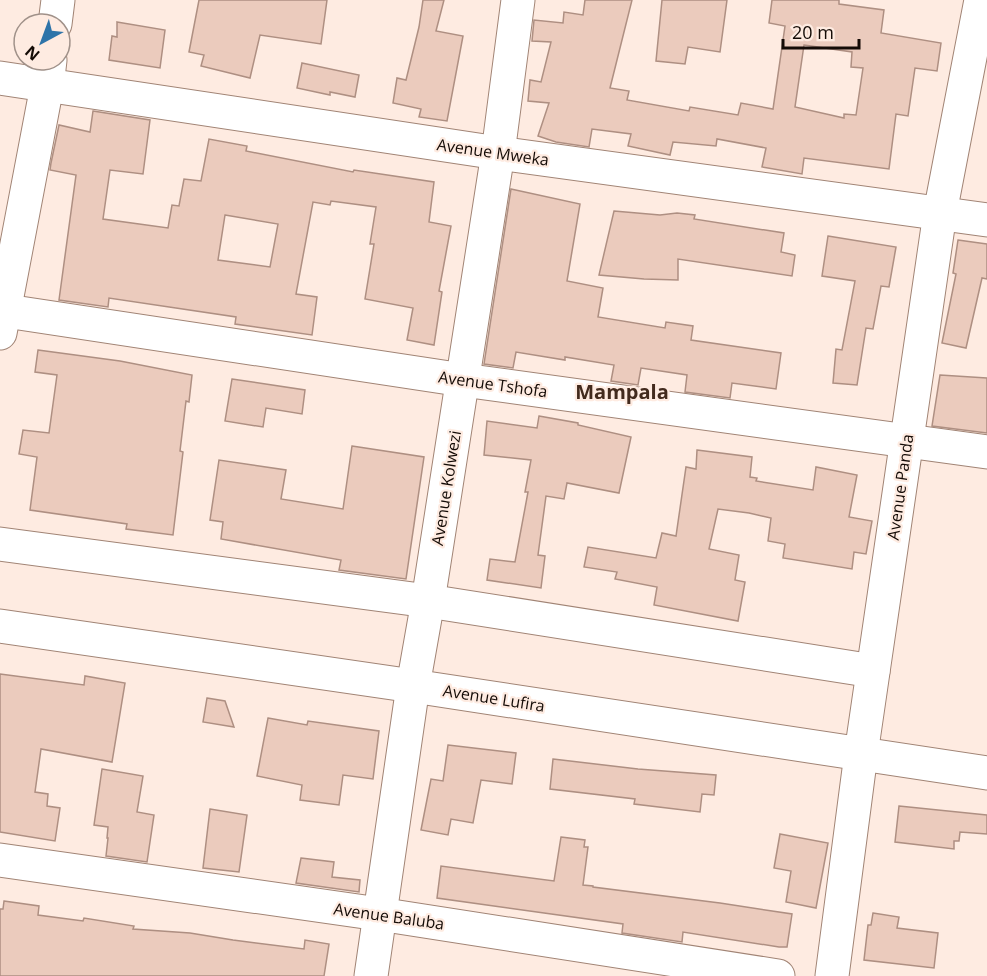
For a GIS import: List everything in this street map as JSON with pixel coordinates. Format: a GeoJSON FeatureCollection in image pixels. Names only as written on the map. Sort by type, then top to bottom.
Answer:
{"type":"FeatureCollection","features":[{"type":"Feature","properties":{"kind":"street","name":"Avenue Kolwezi"},"geometry":{"type":"LineString","coordinates":[[371,976],[413,686],[498,153],[518,0]]}},
{"type":"Feature","properties":{"kind":"street","name":"Avenue Panda"},"geometry":{"type":"LineString","coordinates":[[832,976],[861,754],[940,213],[981,0]]}},
{"type":"Feature","properties":{"kind":"street","name":"Avenue Mweka"},"geometry":{"type":"LineString","coordinates":[[0,78],[48,73],[498,153],[987,220]]}},
{"type":"Feature","properties":{"kind":"street"},"geometry":{"type":"LineString","coordinates":[[1,318],[48,73]]}},
{"type":"Feature","properties":{"kind":"street","name":"Avenue Tshofa"},"geometry":{"type":"LineString","coordinates":[[1,318],[987,452]]}},
{"type":"Feature","properties":{"kind":"street"},"geometry":{"type":"LineString","coordinates":[[0,544],[428,601],[873,671]]}},
{"type":"Feature","properties":{"kind":"street","name":"Avenue Lufira"},"geometry":{"type":"LineString","coordinates":[[0,626],[987,773]]}},
{"type":"Feature","properties":{"kind":"street","name":"Avenue Baluba"},"geometry":{"type":"LineString","coordinates":[[0,860],[379,914],[778,976]]}},
{"type":"Feature","properties":{"kind":"building"},"geometry":{"type":"Polygon","coordinates":[[[199,0],[327,0],[321,44],[260,35],[250,78],[201,66],[204,55],[189,52],[199,0]]]}},
{"type":"Feature","properties":{"kind":"building"},"geometry":{"type":"Polygon","coordinates":[[[423,0],[444,0],[436,31],[463,36],[447,121],[419,117],[421,109],[393,103],[397,78],[406,80],[423,0]]]}},
{"type":"Feature","properties":{"kind":"building"},"geometry":{"type":"Polygon","coordinates":[[[585,0],[632,0],[610,88],[629,91],[627,100],[689,111],[690,107],[738,115],[741,103],[773,109],[785,26],[769,23],[772,0],[839,0],[839,4],[884,10],[881,33],[941,43],[937,71],[915,68],[908,116],[896,114],[889,169],[804,158],[802,174],[762,167],[766,148],[717,139],[716,146],[673,142],[670,155],[628,146],[631,134],[592,129],[589,147],[556,142],[538,136],[549,103],[528,101],[530,80],[541,82],[551,42],[532,41],[534,20],[563,23],[564,12],[583,15],[585,0]],[[804,45],[795,107],[844,118],[844,114],[856,115],[863,68],[851,67],[852,52],[804,45]]]}},
{"type":"Feature","properties":{"kind":"building"},"geometry":{"type":"Polygon","coordinates":[[[662,0],[727,0],[720,52],[688,47],[685,64],[656,61],[662,0]]]}},
{"type":"Feature","properties":{"kind":"building"},"geometry":{"type":"Polygon","coordinates":[[[117,22],[165,30],[160,68],[109,60],[112,36],[117,37],[117,22]]]}},
{"type":"Feature","properties":{"kind":"building"},"geometry":{"type":"Polygon","coordinates":[[[302,63],[359,75],[355,97],[330,92],[330,95],[297,88],[302,63]]]}},
{"type":"Feature","properties":{"kind":"building"},"geometry":{"type":"Polygon","coordinates":[[[93,111],[150,120],[143,174],[110,170],[103,219],[168,228],[172,205],[179,206],[184,179],[201,181],[209,139],[247,146],[246,151],[353,172],[354,170],[434,182],[429,222],[451,226],[439,291],[442,292],[434,345],[407,340],[413,308],[365,299],[374,244],[370,244],[376,207],[331,201],[330,205],[313,202],[296,294],[317,297],[312,335],[235,324],[236,317],[109,298],[108,307],[59,300],[76,175],[50,170],[51,163],[59,125],[90,132],[93,111]],[[225,215],[218,260],[270,267],[278,224],[225,215]]]}},
{"type":"Feature","properties":{"kind":"building"},"geometry":{"type":"Polygon","coordinates":[[[511,189],[580,204],[567,281],[603,288],[598,317],[665,328],[666,322],[693,326],[691,340],[781,353],[776,389],[732,383],[730,398],[685,392],[687,375],[641,368],[638,385],[611,381],[614,365],[516,352],[513,368],[484,364],[511,189]]]}},
{"type":"Feature","properties":{"kind":"building"},"geometry":{"type":"Polygon","coordinates":[[[614,211],[695,215],[694,219],[784,233],[781,252],[795,255],[792,276],[678,259],[678,280],[599,275],[614,211]]]}},
{"type":"Feature","properties":{"kind":"building"},"geometry":{"type":"Polygon","coordinates":[[[828,236],[896,247],[889,287],[881,286],[873,329],[866,328],[857,385],[833,383],[836,349],[842,350],[855,281],[822,276],[828,236]]]}},
{"type":"Feature","properties":{"kind":"building"},"geometry":{"type":"Polygon","coordinates":[[[958,240],[987,244],[987,279],[982,278],[966,348],[942,343],[956,274],[953,273],[958,240]]]}},
{"type":"Feature","properties":{"kind":"building"},"geometry":{"type":"Polygon","coordinates":[[[38,350],[120,361],[192,375],[189,402],[186,401],[180,451],[183,452],[173,535],[126,529],[127,524],[30,510],[37,457],[19,454],[23,430],[49,433],[57,375],[35,372],[38,350]]]}},
{"type":"Feature","properties":{"kind":"building"},"geometry":{"type":"Polygon","coordinates":[[[940,375],[987,378],[987,433],[932,426],[940,375]]]}},
{"type":"Feature","properties":{"kind":"building"},"geometry":{"type":"Polygon","coordinates":[[[232,379],[305,390],[302,414],[266,408],[263,427],[225,421],[232,379]]]}},
{"type":"Feature","properties":{"kind":"building"},"geometry":{"type":"Polygon","coordinates":[[[539,416],[578,423],[578,425],[631,437],[619,493],[567,483],[564,499],[546,496],[538,555],[545,556],[541,588],[487,580],[490,559],[515,562],[528,492],[525,492],[531,460],[484,455],[487,421],[537,428],[539,416]]]}},
{"type":"Feature","properties":{"kind":"building"},"geometry":{"type":"Polygon","coordinates":[[[352,446],[424,457],[406,579],[339,570],[341,560],[221,539],[223,522],[210,520],[219,460],[286,470],[281,499],[343,509],[352,446]]]}},
{"type":"Feature","properties":{"kind":"building"},"geometry":{"type":"Polygon","coordinates":[[[697,450],[752,457],[750,477],[757,478],[756,481],[813,490],[816,467],[857,475],[849,517],[872,521],[866,554],[854,552],[852,569],[783,558],[785,544],[768,541],[771,518],[718,509],[709,549],[739,555],[735,580],[745,582],[738,621],[654,605],[657,587],[615,579],[617,572],[584,567],[588,547],[656,558],[662,533],[676,536],[686,467],[696,469],[697,450]]]}},
{"type":"Feature","properties":{"kind":"building"},"geometry":{"type":"Polygon","coordinates":[[[0,674],[84,685],[85,676],[125,683],[112,762],[41,749],[35,792],[48,794],[47,806],[60,808],[55,841],[0,832],[0,674]]]}},
{"type":"Feature","properties":{"kind":"building"},"geometry":{"type":"Polygon","coordinates":[[[207,698],[225,701],[234,727],[203,722],[207,698]]]}},
{"type":"Feature","properties":{"kind":"building"},"geometry":{"type":"Polygon","coordinates":[[[268,718],[307,725],[308,721],[379,731],[373,779],[343,775],[339,805],[300,800],[302,785],[257,776],[268,718]]]}},
{"type":"Feature","properties":{"kind":"building"},"geometry":{"type":"Polygon","coordinates":[[[448,745],[516,753],[512,784],[481,780],[473,823],[451,819],[448,835],[421,830],[431,779],[443,781],[448,745]]]}},
{"type":"Feature","properties":{"kind":"building"},"geometry":{"type":"Polygon","coordinates":[[[553,759],[716,775],[714,795],[702,794],[700,812],[634,804],[635,799],[550,789],[553,759]]]}},
{"type":"Feature","properties":{"kind":"building"},"geometry":{"type":"Polygon","coordinates":[[[102,769],[143,776],[137,812],[154,815],[147,862],[106,856],[108,827],[94,825],[102,769]]]}},
{"type":"Feature","properties":{"kind":"building"},"geometry":{"type":"Polygon","coordinates":[[[899,806],[987,815],[987,834],[960,832],[959,841],[954,841],[954,849],[895,842],[899,806]]]}},
{"type":"Feature","properties":{"kind":"building"},"geometry":{"type":"Polygon","coordinates":[[[210,809],[247,815],[239,872],[203,868],[210,809]]]}},
{"type":"Feature","properties":{"kind":"building"},"geometry":{"type":"Polygon","coordinates":[[[780,834],[828,843],[816,908],[786,902],[791,871],[774,868],[780,834]]]}},
{"type":"Feature","properties":{"kind":"building"},"geometry":{"type":"Polygon","coordinates":[[[561,837],[585,840],[584,847],[588,847],[583,885],[792,914],[787,947],[683,932],[682,942],[622,933],[623,924],[437,898],[441,866],[554,881],[561,837]]]}},
{"type":"Feature","properties":{"kind":"building"},"geometry":{"type":"Polygon","coordinates":[[[301,858],[334,862],[332,877],[360,880],[359,892],[296,883],[301,858]]]}},
{"type":"Feature","properties":{"kind":"building"},"geometry":{"type":"Polygon","coordinates":[[[4,901],[39,906],[38,915],[83,921],[84,918],[134,926],[133,929],[190,933],[304,949],[305,940],[329,944],[324,976],[0,976],[0,909],[3,909],[4,901]]]}},
{"type":"Feature","properties":{"kind":"building"},"geometry":{"type":"Polygon","coordinates":[[[873,913],[899,917],[897,928],[938,933],[934,968],[864,960],[868,925],[871,925],[873,913]]]}},
{"type":"Feature","properties":{"kind":"district","name":"Mampala"},"geometry":{"type":"Point","coordinates":[622,391]}}]}
